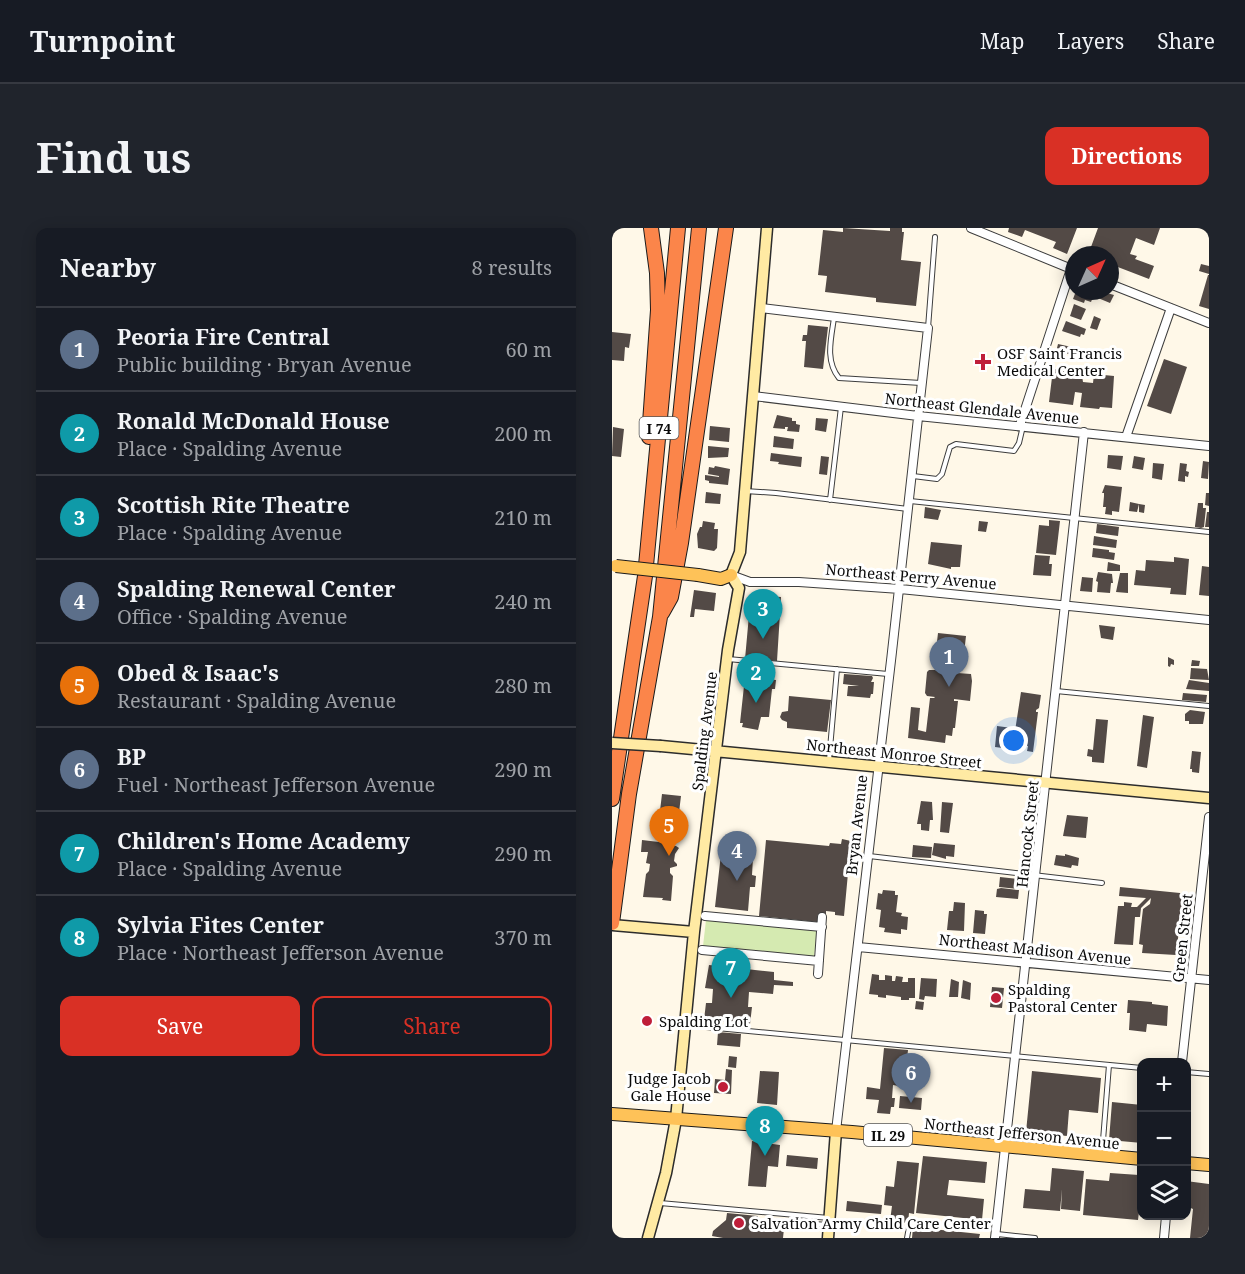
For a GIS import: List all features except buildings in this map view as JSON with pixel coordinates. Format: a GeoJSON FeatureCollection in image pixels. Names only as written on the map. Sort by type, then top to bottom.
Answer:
{"type":"FeatureCollection","features":[{"type":"Feature","properties":{"kind":"highway"},"geometry":{"type":"LineString","coordinates":[[637,627],[658,323],[657,273],[651,228]]}},
{"type":"Feature","properties":{"kind":"highway","name":"I 74"},"geometry":{"type":"LineString","coordinates":[[612,799],[645,576],[677,228]]}},
{"type":"Feature","properties":{"kind":"highway","name":"I 74"},"geometry":{"type":"LineString","coordinates":[[612,924],[629,794],[660,617],[699,228]]}},
{"type":"Feature","properties":{"kind":"highway"},"geometry":{"type":"LineString","coordinates":[[660,617],[672,597],[726,228]]}},
{"type":"Feature","properties":{"kind":"main road","name":"Northeast Perry Avenue"},"geometry":{"type":"LineString","coordinates":[[614,566],[721,579],[731,575]]}},
{"type":"Feature","properties":{"kind":"main road","name":"Northeast Jefferson Avenue"},"geometry":{"type":"LineString","coordinates":[[612,1114],[1005,1145],[1137,1159]]}},
{"type":"Feature","properties":{"kind":"main road"},"geometry":{"type":"LineString","coordinates":[[1191,1163],[1209,1165]]}},
{"type":"Feature","properties":{"kind":"street"},"geometry":{"type":"LineString","coordinates":[[731,575],[740,552],[767,228]]}},
{"type":"Feature","properties":{"kind":"street"},"geometry":{"type":"LineString","coordinates":[[971,228],[1065,267]]}},
{"type":"Feature","properties":{"kind":"street"},"geometry":{"type":"LineString","coordinates":[[1119,288],[1209,323]]}},
{"type":"Feature","properties":{"kind":"street"},"geometry":{"type":"LineString","coordinates":[[1021,425],[1065,294]]}},
{"type":"Feature","properties":{"kind":"street"},"geometry":{"type":"LineString","coordinates":[[761,308],[928,328]]}},
{"type":"Feature","properties":{"kind":"street"},"geometry":{"type":"LineString","coordinates":[[1126,436],[1170,308]]}},
{"type":"Feature","properties":{"kind":"street","name":"Bryan Avenue"},"geometry":{"type":"LineString","coordinates":[[828,1238],[836,1131],[900,589],[928,328]]}},
{"type":"Feature","properties":{"kind":"street","name":"Northeast Glendale Avenue"},"geometry":{"type":"LineString","coordinates":[[753,396],[918,416],[1209,446]]}},
{"type":"Feature","properties":{"kind":"street","name":"Hancock Street"},"geometry":{"type":"LineString","coordinates":[[996,1236],[1084,432]]}},
{"type":"Feature","properties":{"kind":"street","name":"Northeast Perry Avenue"},"geometry":{"type":"LineString","coordinates":[[731,575],[750,582],[799,582],[900,589],[1209,620]]}},
{"type":"Feature","properties":{"kind":"street","name":"Spalding Avenue"},"geometry":{"type":"LineString","coordinates":[[648,1238],[666,1173],[676,1119],[694,932],[739,588],[731,575]]}},
{"type":"Feature","properties":{"kind":"street","name":"Northeast Monroe Street"},"geometry":{"type":"LineString","coordinates":[[612,742],[1209,798]]}},
{"type":"Feature","properties":{"kind":"street","name":"Green Street"},"geometry":{"type":"LineString","coordinates":[[1182,1058],[1205,882],[1209,817]]}},
{"type":"Feature","properties":{"kind":"street"},"geometry":{"type":"LineString","coordinates":[[705,916],[822,927]]}},
{"type":"Feature","properties":{"kind":"street"},"geometry":{"type":"LineString","coordinates":[[818,974],[822,917]]}},
{"type":"Feature","properties":{"kind":"street"},"geometry":{"type":"LineString","coordinates":[[612,924],[694,932]]}},
{"type":"Feature","properties":{"kind":"street","name":"Northeast Madison Avenue"},"geometry":{"type":"LineString","coordinates":[[858,947],[1209,980]]}},
{"type":"Feature","properties":{"kind":"street"},"geometry":{"type":"LineString","coordinates":[[702,950],[819,961]]}},
{"type":"Feature","properties":{"kind":"street"},"geometry":{"type":"LineString","coordinates":[[1164,1238],[1166,1220]]}},
{"type":"Feature","properties":{"kind":"lane"},"geometry":{"type":"LineString","coordinates":[[928,328],[935,237]]}},
{"type":"Feature","properties":{"kind":"lane"},"geometry":{"type":"LineString","coordinates":[[834,317],[830,352],[832,370],[839,378],[922,384]]}},
{"type":"Feature","properties":{"kind":"lane"},"geometry":{"type":"LineString","coordinates":[[830,500],[841,406]]}},
{"type":"Feature","properties":{"kind":"lane"},"geometry":{"type":"LineString","coordinates":[[912,476],[937,479],[942,474],[950,447],[956,444],[1014,451],[1019,443],[1021,425]]}},
{"type":"Feature","properties":{"kind":"lane"},"geometry":{"type":"LineString","coordinates":[[744,491],[1209,532]]}},
{"type":"Feature","properties":{"kind":"lane"},"geometry":{"type":"LineString","coordinates":[[728,659],[889,674]]}},
{"type":"Feature","properties":{"kind":"lane"},"geometry":{"type":"LineString","coordinates":[[829,761],[837,669]]}},
{"type":"Feature","properties":{"kind":"lane"},"geometry":{"type":"LineString","coordinates":[[1056,691],[1209,706]]}},
{"type":"Feature","properties":{"kind":"lane"},"geometry":{"type":"LineString","coordinates":[[868,856],[1102,883]]}},
{"type":"Feature","properties":{"kind":"lane"},"geometry":{"type":"LineString","coordinates":[[685,1025],[1137,1068]]}},
{"type":"Feature","properties":{"kind":"lane"},"geometry":{"type":"LineString","coordinates":[[1101,1156],[1109,1065]]}},
{"type":"Feature","properties":{"kind":"lane"},"geometry":{"type":"LineString","coordinates":[[1191,1072],[1209,1074]]}},
{"type":"Feature","properties":{"kind":"lane"},"geometry":{"type":"LineString","coordinates":[[658,1203],[829,1222]]}},
{"type":"Feature","properties":{"kind":"lane"},"geometry":{"type":"LineString","coordinates":[[788,1222],[829,1222]]}},
{"type":"Feature","properties":{"kind":"lane"},"geometry":{"type":"LineString","coordinates":[[908,1238],[909,1227]]}},
{"type":"Feature","properties":{"kind":"lane"},"geometry":{"type":"LineString","coordinates":[[996,1236],[1035,1238]]}},
{"type":"Feature","properties":{"kind":"green space"},"geometry":{"type":"Polygon","coordinates":[[[706,920],[817,931],[814,957],[703,946],[706,920]]]}},
{"type":"Feature","properties":{"kind":"place","name":"OSF Saint Francis Medical Center"},"geometry":{"type":"Point","coordinates":[983,362]}},
{"type":"Feature","properties":{"kind":"place","name":"Scottish Rite Theatre"},"geometry":{"type":"Point","coordinates":[763,639]}},
{"type":"Feature","properties":{"kind":"place","name":"Peoria Fire Central"},"geometry":{"type":"Point","coordinates":[949,687]}},
{"type":"Feature","properties":{"kind":"place","name":"Ronald McDonald House"},"geometry":{"type":"Point","coordinates":[756,703]}},
{"type":"Feature","properties":{"kind":"place","name":"Obed & Isaac's"},"geometry":{"type":"Point","coordinates":[669,856]}},
{"type":"Feature","properties":{"kind":"place","name":"Spalding Renewal Center"},"geometry":{"type":"Point","coordinates":[737,881]}},
{"type":"Feature","properties":{"kind":"place","name":"Children's Home Academy"},"geometry":{"type":"Point","coordinates":[731,998]}},
{"type":"Feature","properties":{"kind":"place","name":"Spalding Pastoral Center"},"geometry":{"type":"Point","coordinates":[996,998]}},
{"type":"Feature","properties":{"kind":"place","name":"Spalding Lot"},"geometry":{"type":"Point","coordinates":[647,1021]}},
{"type":"Feature","properties":{"kind":"place","name":"Judge Jacob Gale House"},"geometry":{"type":"Point","coordinates":[723,1087]}},
{"type":"Feature","properties":{"kind":"place","name":"BP"},"geometry":{"type":"Point","coordinates":[911,1103]}},
{"type":"Feature","properties":{"kind":"place","name":"Sylvia Fites Center"},"geometry":{"type":"Point","coordinates":[765,1156]}},
{"type":"Feature","properties":{"kind":"place","name":"Salvation Army Child Care Center"},"geometry":{"type":"Point","coordinates":[739,1223]}}]}
